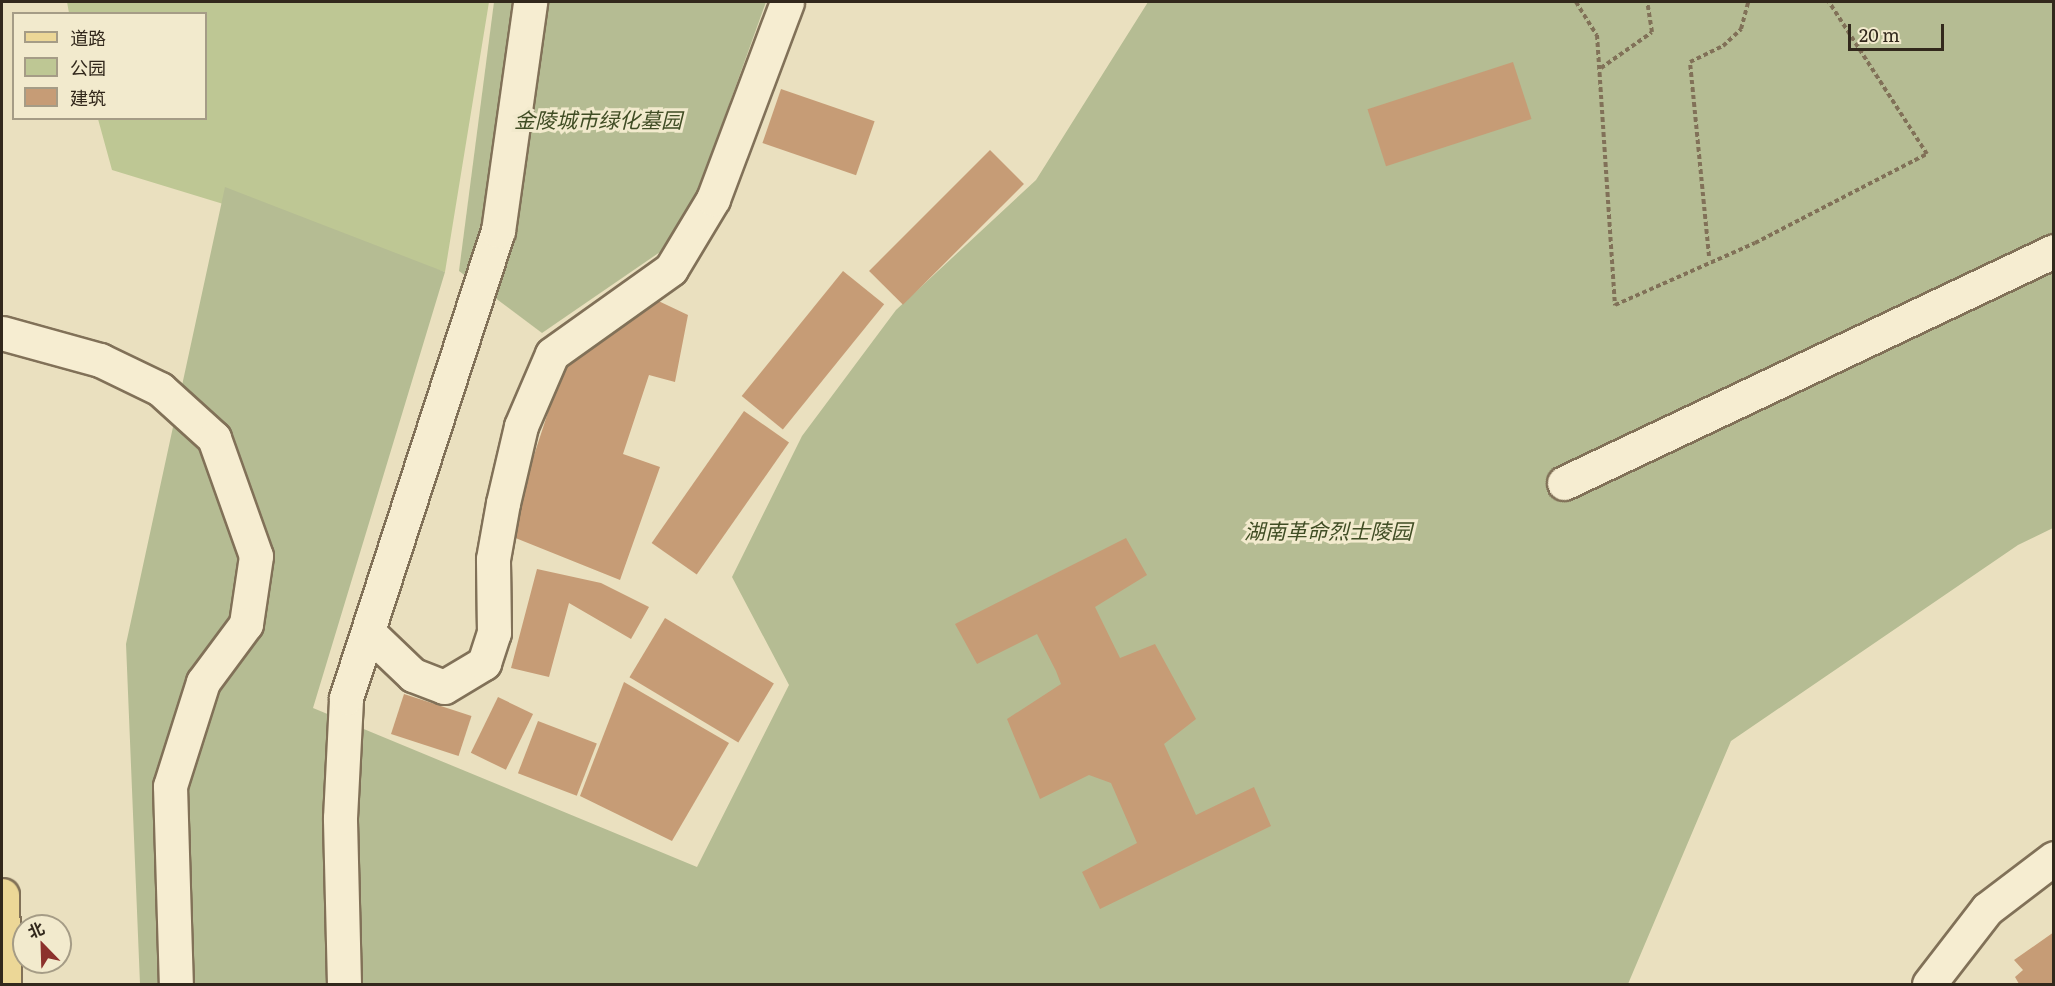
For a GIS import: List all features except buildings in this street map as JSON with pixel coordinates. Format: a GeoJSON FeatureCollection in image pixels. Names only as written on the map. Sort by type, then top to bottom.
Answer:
{"type":"FeatureCollection","features":[{"type":"Feature","properties":{"kind":"main road"},"geometry":{"type":"LineString","coordinates":[[2,895],[4,984]]}},
{"type":"Feature","properties":{"kind":"street"},"geometry":{"type":"LineString","coordinates":[[344,984],[340,818],[346,698],[407,524],[437,405],[498,231],[530,2]]}},
{"type":"Feature","properties":{"kind":"street"},"geometry":{"type":"LineString","coordinates":[[369,633],[413,675],[444,687],[484,663],[494,633],[493,559],[503,503],[521,426],[552,354],[671,269],[713,199],[787,2]]}},
{"type":"Feature","properties":{"kind":"street"},"geometry":{"type":"LineString","coordinates":[[1564,483],[2054,251]]}},
{"type":"Feature","properties":{"kind":"street"},"geometry":{"type":"LineString","coordinates":[[2,333],[100,360],[160,389],[214,438],[256,556],[246,624],[203,682],[170,786],[176,984]]}},
{"type":"Feature","properties":{"kind":"street"},"geometry":{"type":"LineString","coordinates":[[1929,984],[1988,909],[2054,858]]}},
{"type":"Feature","properties":{"kind":"path"},"geometry":{"type":"LineString","coordinates":[[1576,2],[1597,35],[1615,305],[1755,243],[1927,154],[1829,2]]}},
{"type":"Feature","properties":{"kind":"path"},"geometry":{"type":"LineString","coordinates":[[1601,68],[1652,32],[1647,2]]}},
{"type":"Feature","properties":{"kind":"path"},"geometry":{"type":"LineString","coordinates":[[1709,256],[1690,62],[1723,46],[1741,29],[1748,2]]}},
{"type":"Feature","properties":{"kind":"green space"},"geometry":{"type":"Polygon","coordinates":[[[67,2],[489,2],[445,272],[112,170],[98,120],[207,120],[207,12],[69,12],[67,2]]]}},
{"type":"Feature","properties":{"kind":"green space","name":"金陵城市绿化墓园"},"geometry":{"type":"Polygon","coordinates":[[[494,2],[766,2],[698,191],[660,252],[542,333],[459,271],[494,2]]]}},
{"type":"Feature","properties":{"kind":"green space","name":"湖南革命烈士陵园"},"geometry":{"type":"Polygon","coordinates":[[[1148,2],[2053,2],[2053,528],[2018,545],[1731,741],[1628,984],[140,984],[126,644],[225,187],[445,272],[313,708],[697,867],[789,685],[732,577],[802,436],[896,310],[1036,180],[1148,2]]]}}]}
